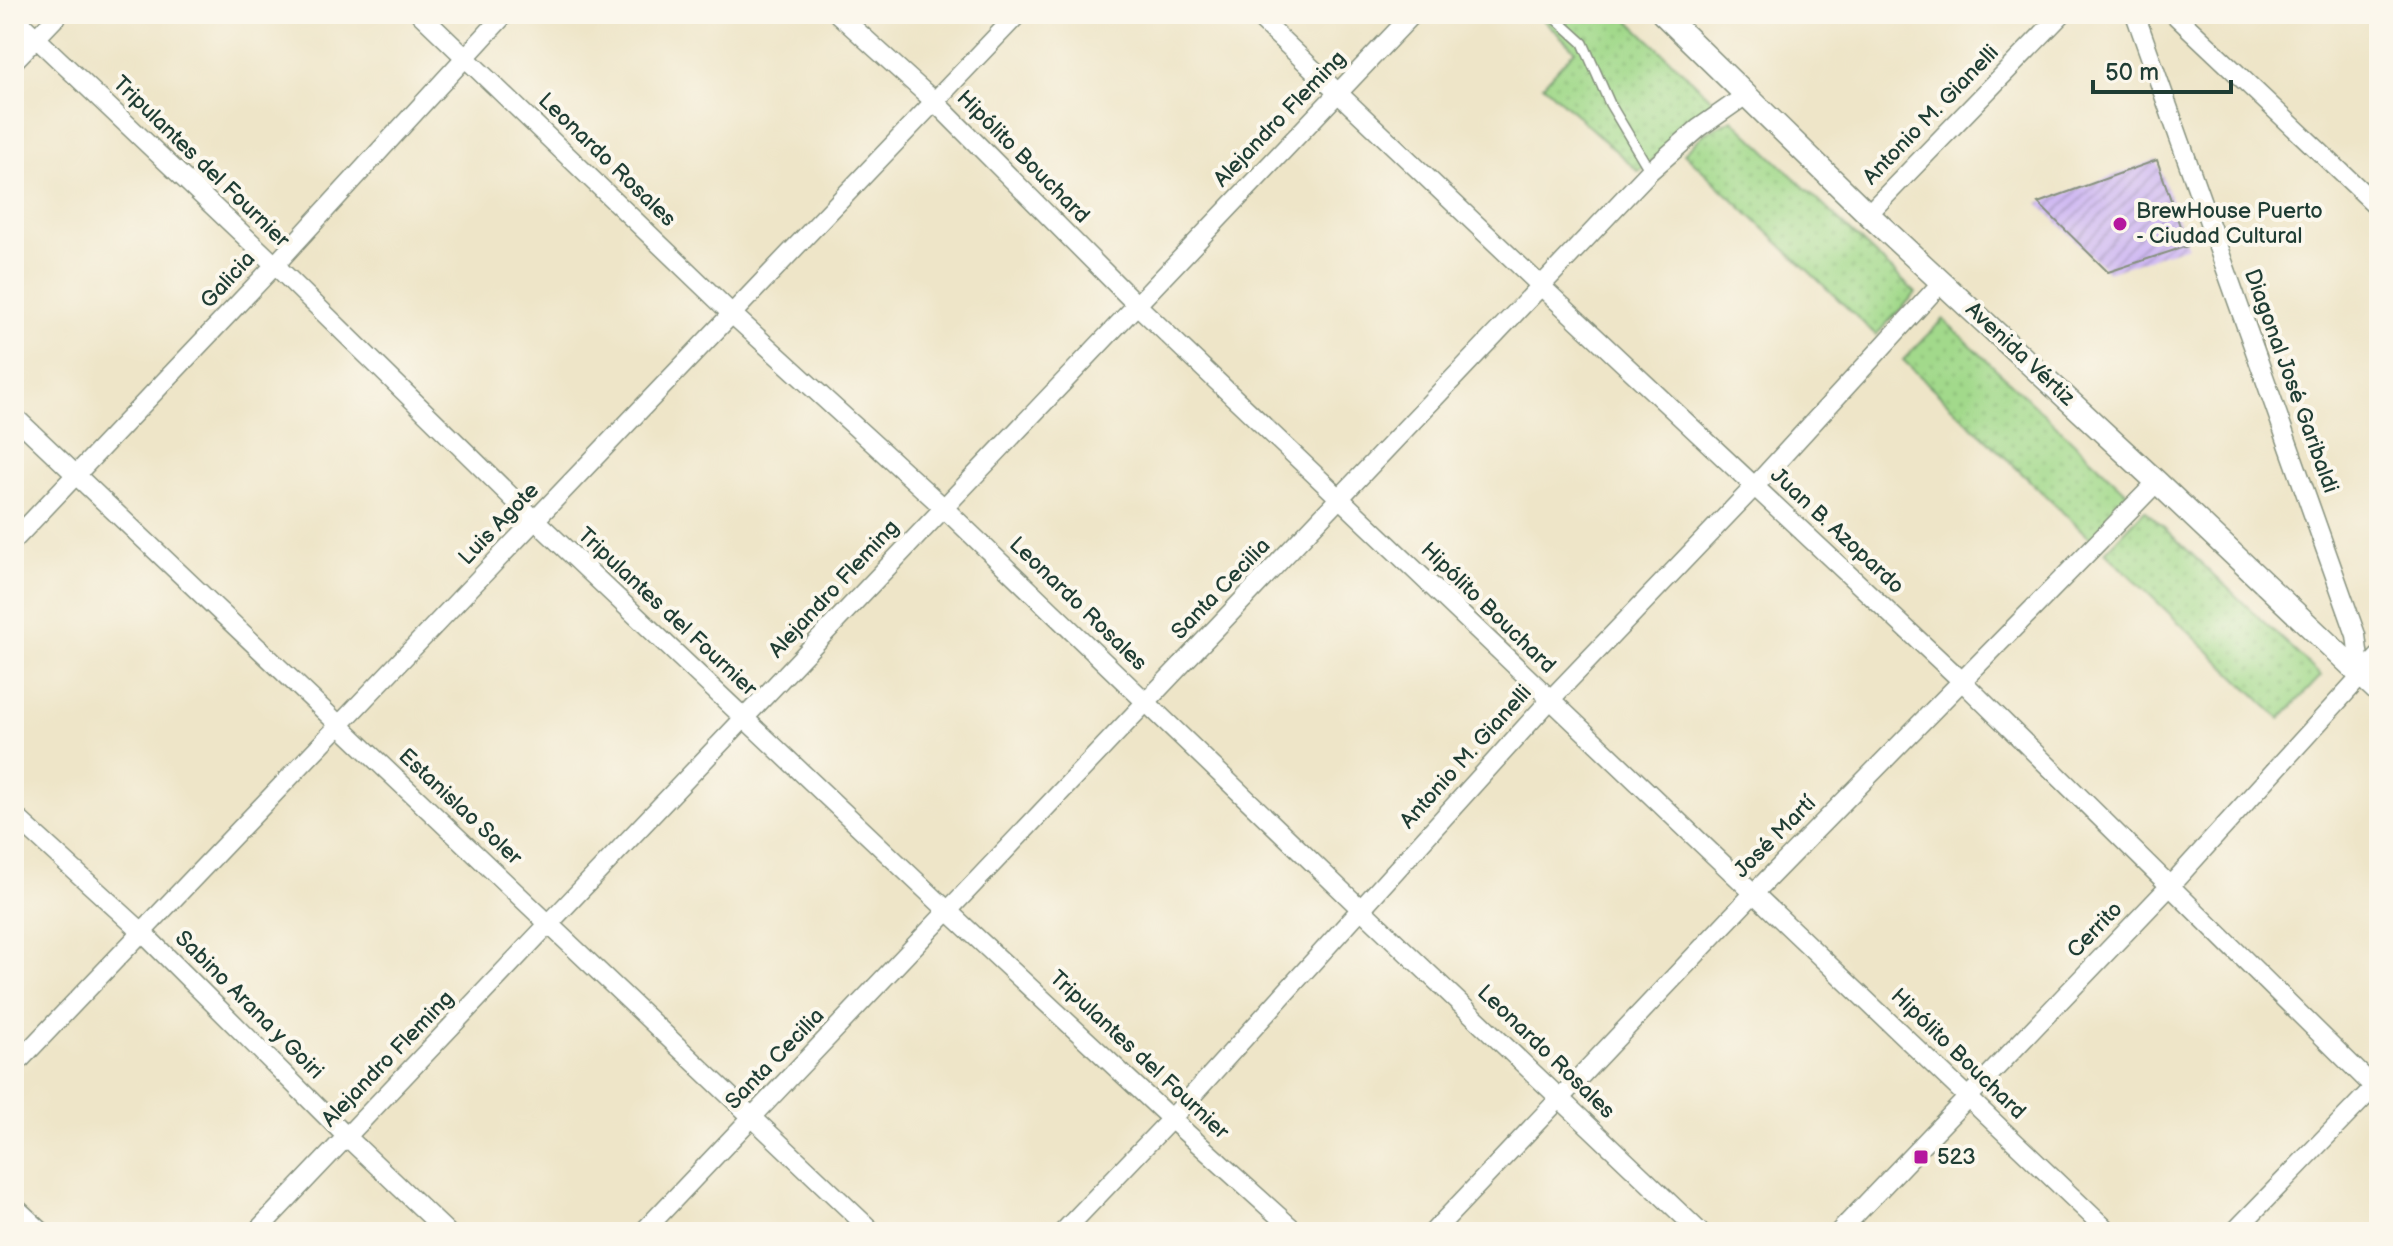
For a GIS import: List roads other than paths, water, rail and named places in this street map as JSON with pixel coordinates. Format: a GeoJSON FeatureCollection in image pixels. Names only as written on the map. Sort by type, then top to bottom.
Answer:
{"type":"FeatureCollection","features":[{"type":"Feature","properties":{"kind":"street"},"geometry":{"type":"LineString","coordinates":[[14,61],[59,14]]}},
{"type":"Feature","properties":{"kind":"street","name":"Leonardo Rosales"},"geometry":{"type":"LineString","coordinates":[[420,14],[732,314],[944,508],[1700,1232]]}},
{"type":"Feature","properties":{"kind":"street","name":"Galicia"},"geometry":{"type":"LineString","coordinates":[[14,540],[275,265],[505,14]]}},
{"type":"Feature","properties":{"kind":"street","name":"Hipólito Bouchard"},"geometry":{"type":"LineString","coordinates":[[838,14],[934,101],[1137,305],[2109,1232]]}},
{"type":"Feature","properties":{"kind":"street","name":"Luis Agote"},"geometry":{"type":"LineString","coordinates":[[14,1066],[1018,14]]}},
{"type":"Feature","properties":{"kind":"street","name":"Juan B. Azopardo"},"geometry":{"type":"LineString","coordinates":[[1255,14],[1963,682],[2169,887],[2377,1087]]}},
{"type":"Feature","properties":{"kind":"street","name":"Alejandro Fleming"},"geometry":{"type":"LineString","coordinates":[[256,1232],[1413,14]]}},
{"type":"Feature","properties":{"kind":"street","name":"Avenida Vértiz"},"geometry":{"type":"LineString","coordinates":[[1663,14],[1868,214],[2379,692]]}},
{"type":"Feature","properties":{"kind":"street","name":"Antonio M. Gianelli"},"geometry":{"type":"LineString","coordinates":[[1868,214],[2062,14]]}},
{"type":"Feature","properties":{"kind":"street","name":"Diagonal José Garibaldi"},"geometry":{"type":"LineString","coordinates":[[2135,14],[2356,635],[2361,675]]}},
{"type":"Feature","properties":{"kind":"street"},"geometry":{"type":"LineString","coordinates":[[2174,14],[2379,208]]}},
{"type":"Feature","properties":{"kind":"street","name":"Tripulantes del Fournier"},"geometry":{"type":"LineString","coordinates":[[14,17],[744,719],[1296,1232]]}},
{"type":"Feature","properties":{"kind":"street","name":"Santa Cecilia"},"geometry":{"type":"LineString","coordinates":[[643,1232],[1650,171],[1699,128],[1746,95]]}},
{"type":"Feature","properties":{"kind":"street","name":"Antonio M. Gianelli"},"geometry":{"type":"LineString","coordinates":[[1063,1232],[1171,1119],[1550,700],[1754,487],[1942,282]]}},
{"type":"Feature","properties":{"kind":"street","name":"Estanislao Soler"},"geometry":{"type":"LineString","coordinates":[[14,416],[873,1232]]}},
{"type":"Feature","properties":{"kind":"street","name":"José Martí"},"geometry":{"type":"LineString","coordinates":[[1433,1232],[1754,893],[2157,482]]}},
{"type":"Feature","properties":{"kind":"street","name":"Cerrito"},"geometry":{"type":"LineString","coordinates":[[1839,1232],[2169,887],[2379,656]]}},
{"type":"Feature","properties":{"kind":"street","name":"Sabino Arana y Goiri"},"geometry":{"type":"LineString","coordinates":[[14,815],[142,932],[447,1232]]}},
{"type":"Feature","properties":{"kind":"street"},"geometry":{"type":"LineString","coordinates":[[2234,1232],[2377,1087]]}},
{"type":"Feature","properties":{"kind":"street"},"geometry":{"type":"LineString","coordinates":[[14,1206],[42,1232]]}},
{"type":"Feature","properties":{"kind":"lane"},"geometry":{"type":"LineString","coordinates":[[1551,14],[1583,43],[1610,104],[1650,171]]}},
{"type":"Feature","properties":{"kind":"place","name":"BrewHouse Puerto - Ciudad Cultural"},"geometry":{"type":"Point","coordinates":[2120,224]}},
{"type":"Feature","properties":{"kind":"place","name":"523"},"geometry":{"type":"Point","coordinates":[1921,1157]}}]}
